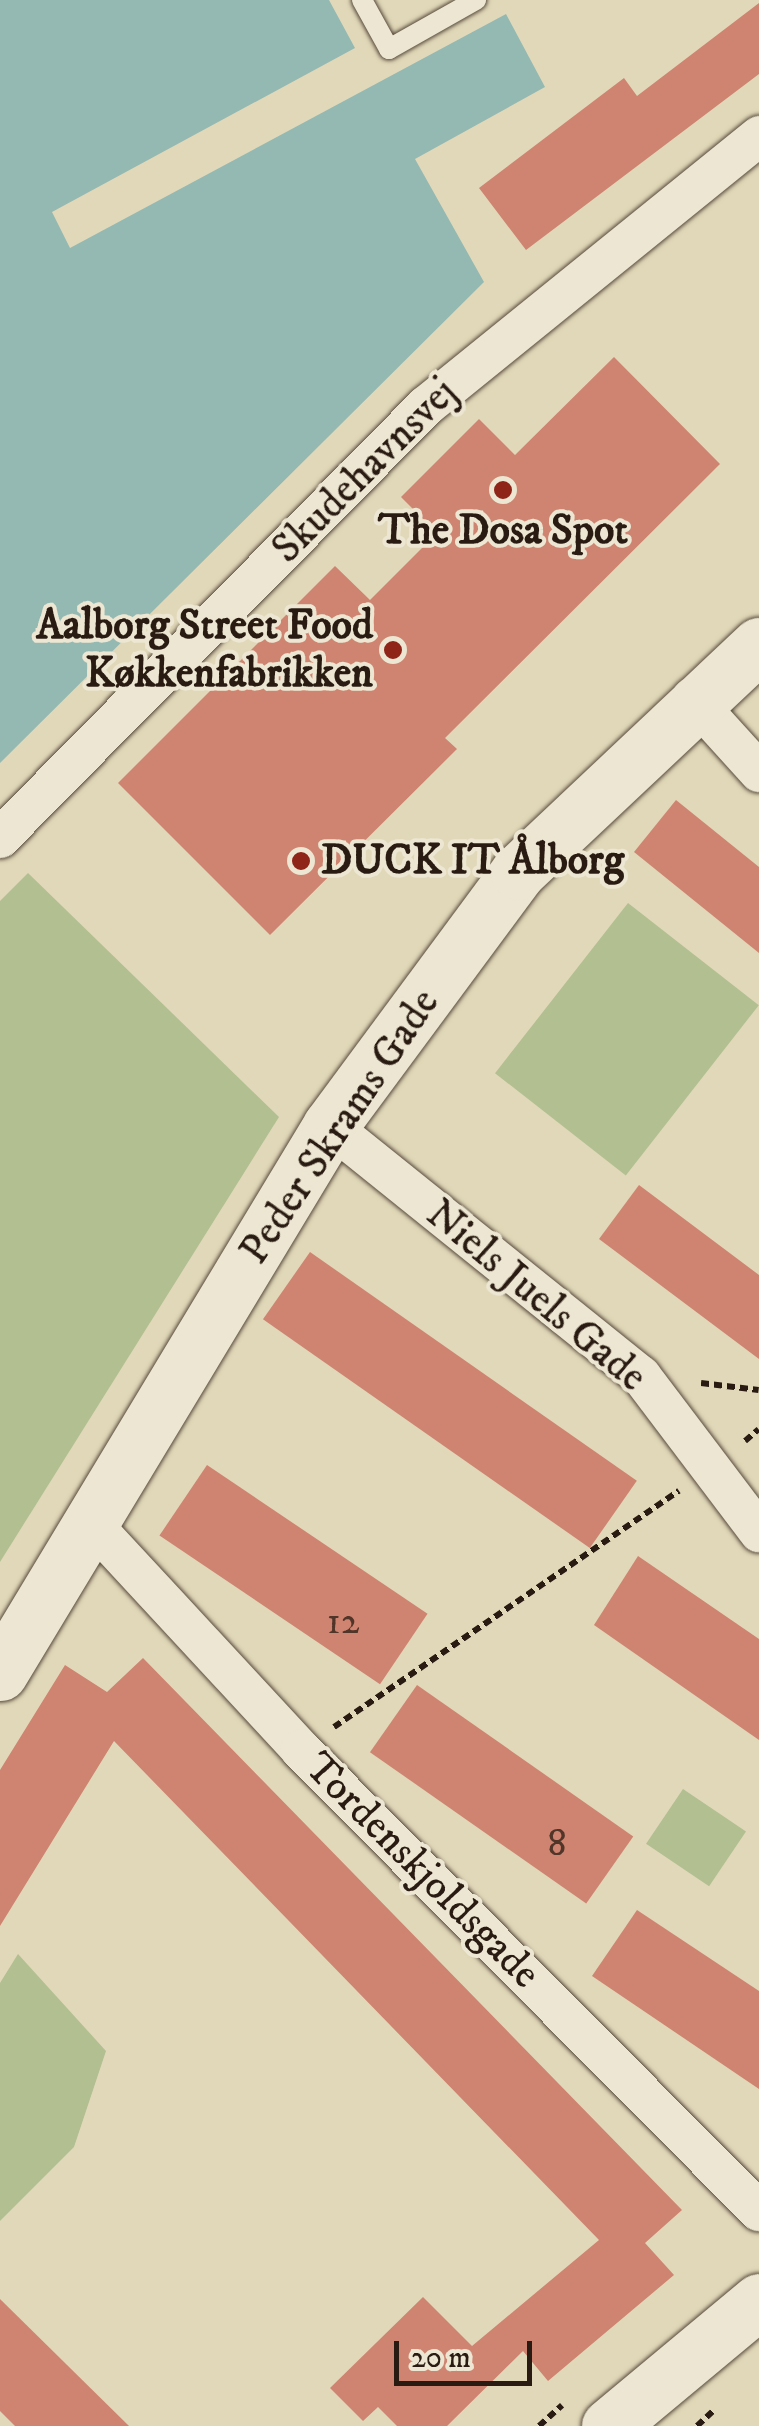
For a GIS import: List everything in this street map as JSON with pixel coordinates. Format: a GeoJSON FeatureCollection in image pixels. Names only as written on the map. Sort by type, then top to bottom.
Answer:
{"type":"FeatureCollection","features":[{"type":"Feature","properties":{"kind":"street","name":"Skudehavnsvej"},"geometry":{"type":"LineString","coordinates":[[0,838],[426,406],[588,266],[759,136]]}},
{"type":"Feature","properties":{"kind":"street","name":"Peder Skrams Gade"},"geometry":{"type":"LineString","coordinates":[[0,1673],[330,1126],[518,872],[692,698],[759,645]]}},
{"type":"Feature","properties":{"kind":"street"},"geometry":{"type":"LineString","coordinates":[[692,698],[759,772]]}},
{"type":"Feature","properties":{"kind":"street","name":"Niels Juels Gade"},"geometry":{"type":"LineString","coordinates":[[330,1126],[641,1376],[759,1532]]}},
{"type":"Feature","properties":{"kind":"street","name":"Tordenskjoldsgade"},"geometry":{"type":"LineString","coordinates":[[92,1524],[300,1750],[759,2211]]}},
{"type":"Feature","properties":{"kind":"street"},"geometry":{"type":"LineString","coordinates":[[609,2426],[759,2301]]}},
{"type":"Feature","properties":{"kind":"lane"},"geometry":{"type":"LineString","coordinates":[[362,0],[388,49],[476,0]]}},
{"type":"Feature","properties":{"kind":"path"},"geometry":{"type":"LineString","coordinates":[[300,1750],[712,1469],[759,1430]]}},
{"type":"Feature","properties":{"kind":"green space"},"geometry":{"type":"Polygon","coordinates":[[[28,873],[279,1117],[0,1562],[0,901],[28,873]]]}},
{"type":"Feature","properties":{"kind":"green space"},"geometry":{"type":"Polygon","coordinates":[[[628,903],[759,1005],[626,1175],[495,1073],[628,903]]]}},
{"type":"Feature","properties":{"kind":"green space"},"geometry":{"type":"Polygon","coordinates":[[[683,1789],[746,1831],[709,1886],[646,1844],[683,1789]]]}},
{"type":"Feature","properties":{"kind":"green space"},"geometry":{"type":"Polygon","coordinates":[[[18,1954],[106,2051],[74,2147],[0,2221],[0,1983],[18,1954]]]}},
{"type":"Feature","properties":{"kind":"water"},"geometry":{"type":"Polygon","coordinates":[[[0,0],[329,0],[355,48],[52,212],[70,248],[506,14],[545,87],[415,159],[484,282],[0,763],[0,0]]]}},
{"type":"Feature","properties":{"kind":"building"},"geometry":{"type":"Polygon","coordinates":[[[759,3],[759,74],[526,250],[479,188],[624,78],[637,96],[759,3]]]}},
{"type":"Feature","properties":{"kind":"building","name":"Aalborg Street Food Køkkenfabrikken"},"geometry":{"type":"Polygon","coordinates":[[[614,357],[720,464],[445,738],[457,749],[270,935],[118,783],[335,566],[370,600],[437,533],[401,497],[479,419],[515,455],[614,357]]]}},
{"type":"Feature","properties":{"kind":"building"},"geometry":{"type":"Polygon","coordinates":[[[676,800],[759,867],[759,953],[634,852],[676,800]]]}},
{"type":"Feature","properties":{"kind":"building"},"geometry":{"type":"Polygon","coordinates":[[[639,1185],[759,1275],[759,1359],[599,1239],[639,1185]]]}},
{"type":"Feature","properties":{"kind":"building"},"geometry":{"type":"Polygon","coordinates":[[[310,1252],[637,1481],[590,1548],[263,1319],[310,1252]]]}},
{"type":"Feature","properties":{"kind":"building"},"geometry":{"type":"Polygon","coordinates":[[[207,1465],[428,1614],[380,1684],[159,1535],[207,1465]]]}},
{"type":"Feature","properties":{"kind":"building"},"geometry":{"type":"Polygon","coordinates":[[[638,1556],[759,1639],[759,1740],[594,1625],[638,1556]]]}},
{"type":"Feature","properties":{"kind":"building"},"geometry":{"type":"Polygon","coordinates":[[[143,1658],[682,2210],[645,2243],[674,2275],[548,2381],[523,2351],[447,2426],[397,2426],[378,2407],[363,2421],[330,2388],[423,2297],[472,2346],[599,2240],[114,1741],[0,1926],[0,1770],[65,1665],[107,1692],[143,1658]]]}},
{"type":"Feature","properties":{"kind":"building"},"geometry":{"type":"Polygon","coordinates":[[[417,1685],[633,1836],[586,1904],[370,1752],[417,1685]]]}},
{"type":"Feature","properties":{"kind":"building"},"geometry":{"type":"Polygon","coordinates":[[[637,1910],[759,1991],[759,2089],[592,1976],[637,1910]]]}},
{"type":"Feature","properties":{"kind":"building"},"geometry":{"type":"Polygon","coordinates":[[[0,2299],[129,2426],[15,2426],[0,2411],[0,2299]]]}},
{"type":"Feature","properties":{"kind":"place","name":"The Dosa Spot"},"geometry":{"type":"Point","coordinates":[503,490]}},
{"type":"Feature","properties":{"kind":"place","name":"Aalborg Street Food Køkkenfabrikken"},"geometry":{"type":"Point","coordinates":[393,650]}},
{"type":"Feature","properties":{"kind":"place","name":"DUCK IT Ålborg"},"geometry":{"type":"Point","coordinates":[301,861]}}]}
